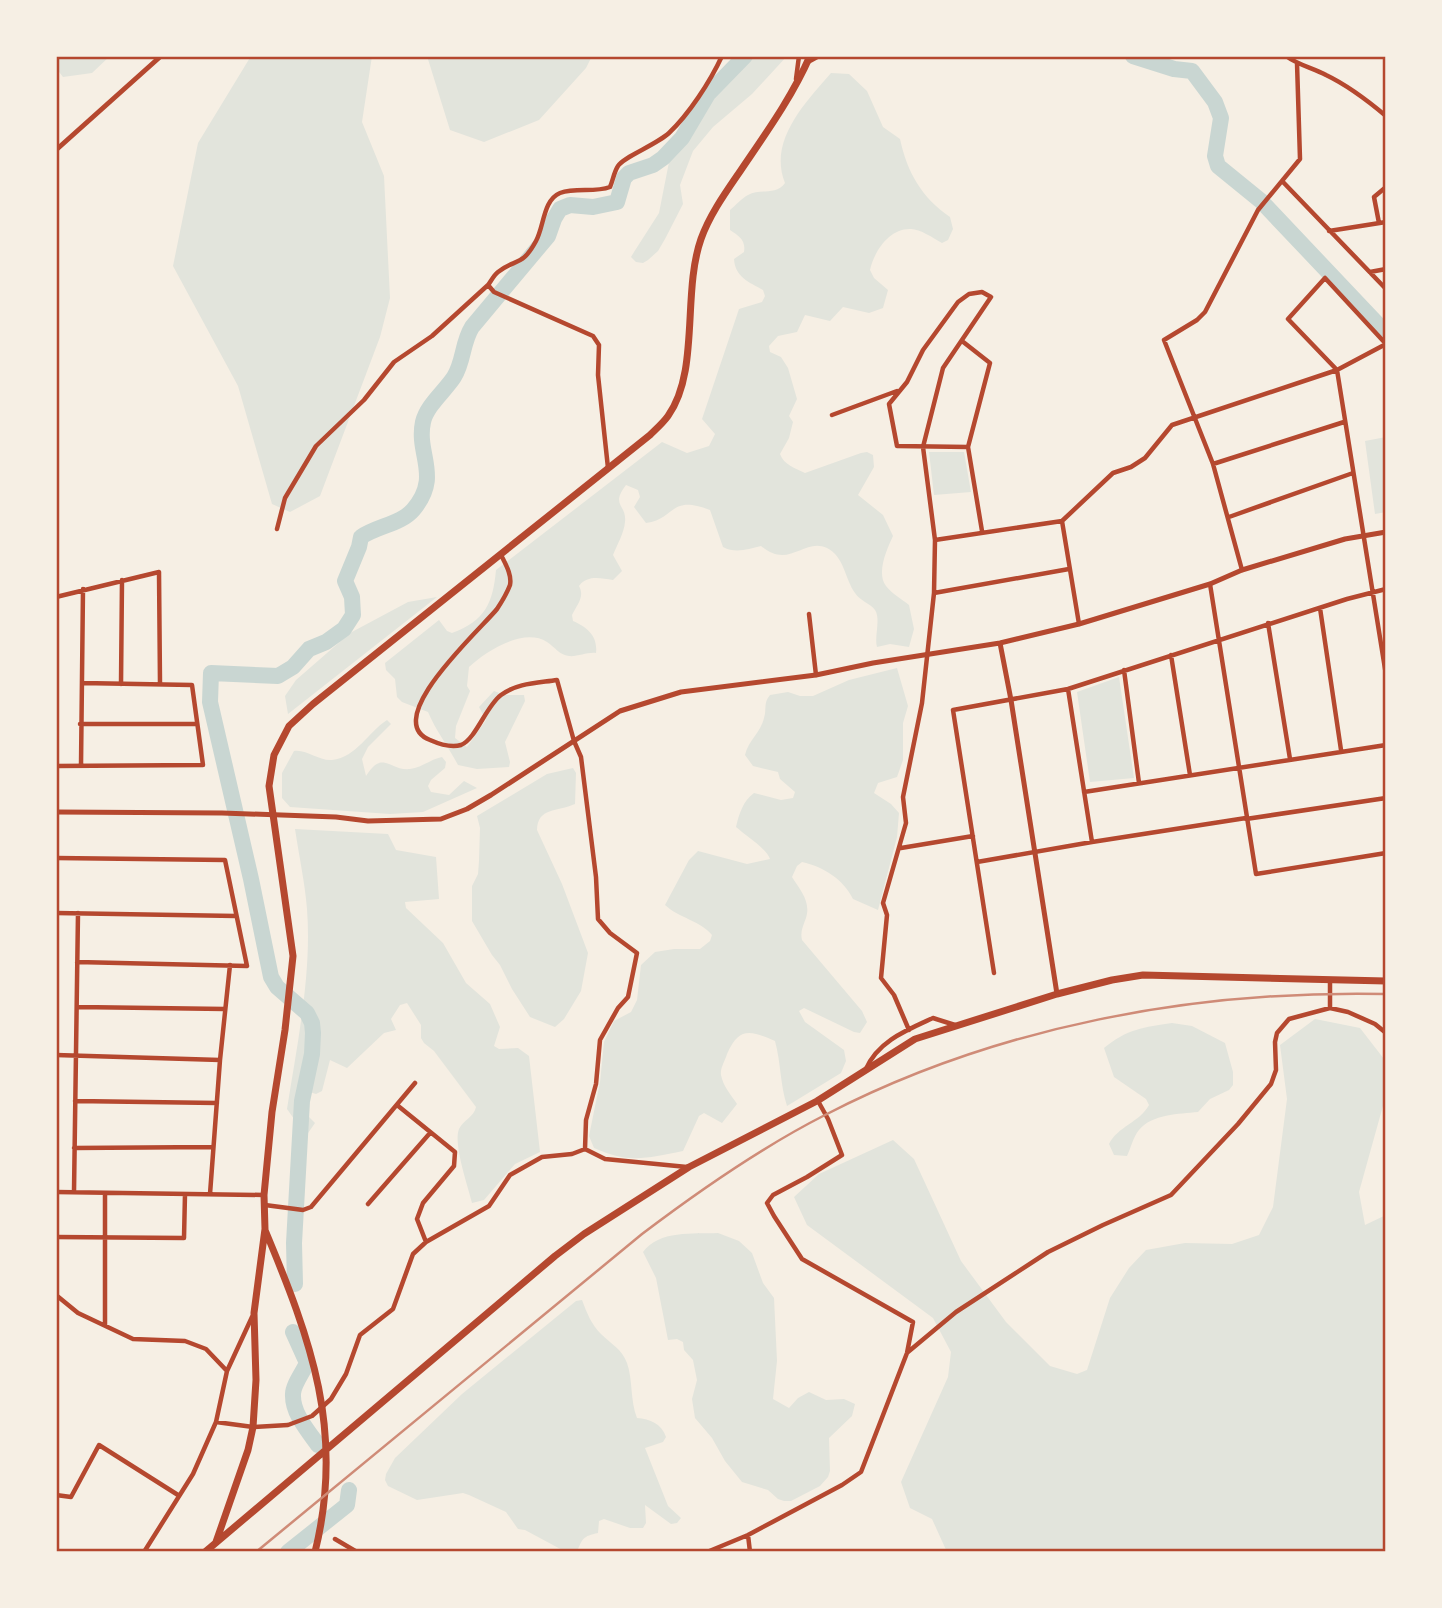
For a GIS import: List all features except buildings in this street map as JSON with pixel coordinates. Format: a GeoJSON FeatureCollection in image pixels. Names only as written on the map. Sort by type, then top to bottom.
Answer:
{"type":"FeatureCollection","features":[{"type":"Feature","properties":{"kind":"highway"},"geometry":{"type":"LineString","coordinates":[[216,1542],[248,1450],[253,1427],[256,1380],[254,1313],[265,1229],[264,1195],[293,957],[287,898],[269,786],[274,755],[289,726],[313,704],[650,435],[668,417],[684,379],[693,268],[701,239],[717,204],[795,86],[808,59]]}},
{"type":"Feature","properties":{"kind":"highway"},"geometry":{"type":"LineString","coordinates":[[205,1552],[584,1234],[689,1167],[817,1101],[915,1039],[1057,994],[1143,975],[1386,981]]}},
{"type":"Feature","properties":{"kind":"highway"},"geometry":{"type":"LineString","coordinates":[[265,1229],[299,1313],[312,1353],[321,1398],[325,1424],[326,1474],[323,1523],[315,1552]]}},
{"type":"Feature","properties":{"kind":"street"},"geometry":{"type":"LineString","coordinates":[[56,150],[161,56]]}},
{"type":"Feature","properties":{"kind":"street"},"geometry":{"type":"LineString","coordinates":[[277,529],[285,498],[316,446],[364,400],[394,362],[432,336],[488,285],[498,272],[523,261],[538,239],[547,209],[560,193],[610,187],[618,166],[625,158],[656,145],[671,132],[712,78],[722,56]]}},
{"type":"Feature","properties":{"kind":"street"},"geometry":{"type":"LineString","coordinates":[[795,86],[799,56]]}},
{"type":"Feature","properties":{"kind":"street"},"geometry":{"type":"LineString","coordinates":[[808,59],[819,56]]}},
{"type":"Feature","properties":{"kind":"street"},"geometry":{"type":"LineString","coordinates":[[1286,56],[1345,85],[1363,96],[1386,117]]}},
{"type":"Feature","properties":{"kind":"street"},"geometry":{"type":"LineString","coordinates":[[1242,570],[1213,464],[1164,340],[1205,312],[1258,210],[1300,159],[1297,63]]}},
{"type":"Feature","properties":{"kind":"street"},"geometry":{"type":"LineString","coordinates":[[1283,182],[1386,289]]}},
{"type":"Feature","properties":{"kind":"street"},"geometry":{"type":"LineString","coordinates":[[1379,223],[1374,197],[1386,187]]}},
{"type":"Feature","properties":{"kind":"street"},"geometry":{"type":"LineString","coordinates":[[1329,231],[1386,222]]}},
{"type":"Feature","properties":{"kind":"street"},"geometry":{"type":"LineString","coordinates":[[1370,272],[1386,270]]}},
{"type":"Feature","properties":{"kind":"street"},"geometry":{"type":"LineString","coordinates":[[935,540],[982,531],[1062,522],[1114,473],[1145,458],[1172,425],[1336,369],[1386,344],[1325,278],[1288,319],[1336,369],[1371,591],[1383,641],[1386,676]]}},
{"type":"Feature","properties":{"kind":"street"},"geometry":{"type":"LineString","coordinates":[[488,285],[504,297],[593,336],[599,345],[598,375],[608,468]]}},
{"type":"Feature","properties":{"kind":"street"},"geometry":{"type":"LineString","coordinates":[[909,1030],[894,995],[881,978],[887,915],[883,902],[901,848],[906,823],[903,797],[922,703],[934,593],[935,540],[923,447],[943,368],[991,297],[982,292],[969,294],[958,302],[923,350],[907,382],[889,404],[897,446],[923,447],[968,447]]}},
{"type":"Feature","properties":{"kind":"street"},"geometry":{"type":"LineString","coordinates":[[962,341],[990,363],[968,447],[982,531]]}},
{"type":"Feature","properties":{"kind":"street"},"geometry":{"type":"LineString","coordinates":[[832,415],[898,391]]}},
{"type":"Feature","properties":{"kind":"street"},"geometry":{"type":"LineString","coordinates":[[1213,464],[1344,422]]}},
{"type":"Feature","properties":{"kind":"street"},"geometry":{"type":"LineString","coordinates":[[1229,517],[1353,472]]}},
{"type":"Feature","properties":{"kind":"street"},"geometry":{"type":"LineString","coordinates":[[1062,522],[1079,624]]}},
{"type":"Feature","properties":{"kind":"street"},"geometry":{"type":"LineString","coordinates":[[56,812],[222,813],[336,817],[389,822],[441,819],[479,802],[620,712],[681,692],[817,675],[1000,643],[1079,624],[1210,584],[1242,570],[1363,535],[1386,531]]}},
{"type":"Feature","properties":{"kind":"street"},"geometry":{"type":"LineString","coordinates":[[501,555],[509,571],[510,584],[499,606],[449,662],[424,696],[416,711],[416,723],[424,738],[442,745],[460,746],[468,740],[500,695],[517,686],[557,680],[581,757],[596,877],[598,919],[610,933],[637,953],[628,997],[618,1008],[600,1040],[596,1084],[586,1120],[585,1149]]}},
{"type":"Feature","properties":{"kind":"street"},"geometry":{"type":"LineString","coordinates":[[934,593],[1069,569]]}},
{"type":"Feature","properties":{"kind":"street"},"geometry":{"type":"LineString","coordinates":[[56,597],[159,572],[160,684]]}},
{"type":"Feature","properties":{"kind":"street"},"geometry":{"type":"LineString","coordinates":[[121,684],[122,579]]}},
{"type":"Feature","properties":{"kind":"street"},"geometry":{"type":"LineString","coordinates":[[1210,584],[1256,874],[1386,853]]}},
{"type":"Feature","properties":{"kind":"street"},"geometry":{"type":"LineString","coordinates":[[81,766],[83,589]]}},
{"type":"Feature","properties":{"kind":"street"},"geometry":{"type":"LineString","coordinates":[[994,973],[953,710],[1068,689],[1371,591],[1386,589]]}},
{"type":"Feature","properties":{"kind":"street"},"geometry":{"type":"LineString","coordinates":[[1320,608],[1341,750]]}},
{"type":"Feature","properties":{"kind":"street"},"geometry":{"type":"LineString","coordinates":[[809,614],[817,675]]}},
{"type":"Feature","properties":{"kind":"street"},"geometry":{"type":"LineString","coordinates":[[1268,624],[1290,759]]}},
{"type":"Feature","properties":{"kind":"street"},"geometry":{"type":"LineString","coordinates":[[1000,643],[1057,994]]}},
{"type":"Feature","properties":{"kind":"street"},"geometry":{"type":"LineString","coordinates":[[1171,655],[1190,775]]}},
{"type":"Feature","properties":{"kind":"street"},"geometry":{"type":"LineString","coordinates":[[1124,670],[1139,783]]}},
{"type":"Feature","properties":{"kind":"street"},"geometry":{"type":"LineString","coordinates":[[56,765],[203,765],[192,685],[82,683]]}},
{"type":"Feature","properties":{"kind":"street"},"geometry":{"type":"LineString","coordinates":[[1068,689],[1091,842]]}},
{"type":"Feature","properties":{"kind":"street"},"geometry":{"type":"LineString","coordinates":[[80,724],[196,724]]}},
{"type":"Feature","properties":{"kind":"street"},"geometry":{"type":"LineString","coordinates":[[1084,792],[1386,745]]}},
{"type":"Feature","properties":{"kind":"street"},"geometry":{"type":"LineString","coordinates":[[976,862],[1386,798]]}},
{"type":"Feature","properties":{"kind":"street"},"geometry":{"type":"LineString","coordinates":[[901,848],[973,836]]}},
{"type":"Feature","properties":{"kind":"street"},"geometry":{"type":"LineString","coordinates":[[56,858],[225,860],[247,966],[77,962]]}},
{"type":"Feature","properties":{"kind":"street"},"geometry":{"type":"LineString","coordinates":[[56,913],[236,916]]}},
{"type":"Feature","properties":{"kind":"street"},"geometry":{"type":"LineString","coordinates":[[74,1192],[78,913]]}},
{"type":"Feature","properties":{"kind":"street"},"geometry":{"type":"LineString","coordinates":[[210,1194],[230,965]]}},
{"type":"Feature","properties":{"kind":"street"},"geometry":{"type":"LineString","coordinates":[[1330,979],[1330,1008]]}},
{"type":"Feature","properties":{"kind":"street"},"geometry":{"type":"LineString","coordinates":[[78,1007],[225,1009]]}},
{"type":"Feature","properties":{"kind":"street"},"geometry":{"type":"LineString","coordinates":[[907,1353],[956,1312],[1048,1252],[1171,1195],[1238,1124],[1271,1084],[1276,1070],[1275,1042],[1282,1024],[1297,1015],[1330,1008],[1366,1020],[1386,1033]]}},
{"type":"Feature","properties":{"kind":"street"},"geometry":{"type":"LineString","coordinates":[[865,1070],[883,1044],[933,1018],[957,1026]]}},
{"type":"Feature","properties":{"kind":"street"},"geometry":{"type":"LineString","coordinates":[[56,1055],[220,1060]]}},
{"type":"Feature","properties":{"kind":"street"},"geometry":{"type":"LineString","coordinates":[[264,1205],[303,1210],[311,1207],[415,1083]]}},
{"type":"Feature","properties":{"kind":"street"},"geometry":{"type":"LineString","coordinates":[[75,1101],[216,1104]]}},
{"type":"Feature","properties":{"kind":"street"},"geometry":{"type":"LineString","coordinates":[[707,1552],[748,1535],[842,1485],[861,1472],[907,1353],[913,1322],[802,1259],[767,1203],[773,1195],[842,1155],[828,1119],[817,1101]]}},
{"type":"Feature","properties":{"kind":"street"},"geometry":{"type":"LineString","coordinates":[[397,1105],[454,1152],[454,1166],[423,1203],[417,1219],[426,1242]]}},
{"type":"Feature","properties":{"kind":"street"},"geometry":{"type":"LineString","coordinates":[[368,1204],[430,1133]]}},
{"type":"Feature","properties":{"kind":"street"},"geometry":{"type":"LineString","coordinates":[[74,1148],[213,1147]]}},
{"type":"Feature","properties":{"kind":"street"},"geometry":{"type":"LineString","coordinates":[[216,1422],[253,1427],[297,1422],[304,1420],[331,1399],[346,1374],[360,1335],[393,1309],[413,1254],[426,1242],[489,1206],[510,1175],[542,1157],[572,1154],[585,1149],[605,1159],[689,1167]]}},
{"type":"Feature","properties":{"kind":"street"},"geometry":{"type":"LineString","coordinates":[[56,1192],[264,1195]]}},
{"type":"Feature","properties":{"kind":"street"},"geometry":{"type":"LineString","coordinates":[[105,1193],[105,1325]]}},
{"type":"Feature","properties":{"kind":"street"},"geometry":{"type":"LineString","coordinates":[[56,1237],[184,1238],[185,1194]]}},
{"type":"Feature","properties":{"kind":"street"},"geometry":{"type":"LineString","coordinates":[[56,1295],[78,1313],[133,1339],[185,1342],[206,1349],[227,1371]]}},
{"type":"Feature","properties":{"kind":"street"},"geometry":{"type":"LineString","coordinates":[[144,1552],[193,1474],[216,1422],[227,1371],[254,1313]]}},
{"type":"Feature","properties":{"kind":"street"},"geometry":{"type":"LineString","coordinates":[[56,1495],[71,1497],[99,1446],[178,1494]]}},
{"type":"Feature","properties":{"kind":"street"},"geometry":{"type":"LineString","coordinates":[[748,1535],[750,1552]]}},
{"type":"Feature","properties":{"kind":"street"},"geometry":{"type":"LineString","coordinates":[[335,1539],[357,1552]]}},
{"type":"Feature","properties":{"kind":"shaded area"},"geometry":{"type":"Polygon","coordinates":[[[56,56],[110,56],[92,73],[63,77],[56,68],[56,56]]]}},
{"type":"Feature","properties":{"kind":"shaded area"},"geometry":{"type":"Polygon","coordinates":[[[251,56],[372,56],[362,122],[384,176],[390,298],[380,337],[320,496],[290,512],[272,504],[238,386],[173,266],[198,143],[251,56]]]}},
{"type":"Feature","properties":{"kind":"shaded area"},"geometry":{"type":"Polygon","coordinates":[[[427,56],[592,56],[586,68],[539,120],[484,142],[450,130],[427,56]]]}},
{"type":"Feature","properties":{"kind":"shaded area"},"geometry":{"type":"Polygon","coordinates":[[[749,56],[787,56],[752,94],[713,127],[693,151],[680,185],[683,204],[658,251],[643,263],[636,262],[631,257],[659,213],[670,157],[714,94],[749,56]]]}},
{"type":"Feature","properties":{"kind":"shaded area"},"geometry":{"type":"Polygon","coordinates":[[[831,73],[849,74],[867,91],[883,127],[900,139],[917,183],[931,201],[950,217],[953,229],[948,240],[942,243],[915,229],[896,232],[884,242],[870,270],[874,278],[888,290],[883,308],[869,313],[843,307],[830,321],[805,315],[797,332],[778,336],[769,346],[770,352],[781,357],[788,368],[797,399],[789,416],[793,422],[789,438],[780,454],[787,464],[805,473],[861,453],[873,455],[874,467],[858,495],[883,515],[893,536],[882,575],[888,589],[909,605],[914,629],[909,647],[890,644],[877,647],[875,610],[857,596],[841,562],[827,548],[811,546],[780,555],[761,546],[742,550],[728,549],[723,547],[710,510],[697,506],[680,506],[656,521],[646,523],[634,507],[640,497],[638,490],[626,485],[619,497],[625,516],[624,526],[613,555],[622,571],[613,580],[594,578],[582,583],[579,586],[581,597],[572,615],[573,621],[587,629],[593,637],[596,653],[566,655],[547,642],[528,637],[495,648],[476,661],[469,667],[467,686],[470,691],[456,726],[455,738],[467,747],[486,720],[479,707],[494,691],[505,695],[524,695],[525,701],[505,742],[509,767],[477,769],[458,765],[428,712],[402,702],[397,697],[395,679],[386,670],[385,663],[439,620],[447,631],[452,633],[472,623],[489,601],[496,570],[662,442],[687,453],[709,446],[715,434],[702,419],[739,309],[762,302],[765,296],[763,290],[737,270],[734,259],[744,252],[744,244],[730,230],[730,210],[748,195],[773,191],[785,183],[781,152],[785,138],[810,97],[831,73]]]}},
{"type":"Feature","properties":{"kind":"shaded area"},"geometry":{"type":"Polygon","coordinates":[[[1386,437],[1386,512],[1375,514],[1365,441],[1386,437]]]}},
{"type":"Feature","properties":{"kind":"shaded area"},"geometry":{"type":"Polygon","coordinates":[[[929,452],[964,452],[971,492],[934,495],[929,452]]]}},
{"type":"Feature","properties":{"kind":"shaded area"},"geometry":{"type":"Polygon","coordinates":[[[437,597],[288,714],[285,696],[296,680],[350,633],[408,602],[437,597]]]}},
{"type":"Feature","properties":{"kind":"shaded area"},"geometry":{"type":"Polygon","coordinates":[[[897,668],[908,706],[903,723],[903,760],[897,777],[878,783],[874,793],[899,813],[897,837],[878,910],[853,899],[838,880],[818,867],[802,862],[792,877],[807,907],[802,940],[862,1011],[867,1022],[860,1033],[804,1008],[799,1011],[805,1022],[844,1050],[846,1061],[841,1073],[787,1106],[775,1041],[746,1033],[731,1045],[722,1067],[724,1083],[737,1104],[722,1123],[704,1113],[699,1116],[683,1151],[670,1154],[628,1158],[594,1148],[589,1136],[600,1082],[604,1042],[614,1021],[631,1012],[637,1000],[641,965],[655,952],[700,949],[710,941],[712,935],[702,926],[665,905],[689,860],[698,851],[747,864],[770,859],[736,827],[744,804],[754,793],[781,800],[793,798],[795,792],[780,779],[778,772],[753,766],[745,755],[762,723],[768,698],[770,695],[788,692],[813,696],[849,680],[897,668]]]}},
{"type":"Feature","properties":{"kind":"shaded area"},"geometry":{"type":"Polygon","coordinates":[[[1119,677],[1134,778],[1090,782],[1077,692],[1119,677]]]}},
{"type":"Feature","properties":{"kind":"shaded area"},"geometry":{"type":"Polygon","coordinates":[[[387,720],[391,724],[368,747],[362,759],[366,776],[382,762],[410,769],[442,757],[446,762],[445,768],[431,780],[428,786],[431,792],[449,795],[464,781],[477,788],[423,812],[390,814],[290,807],[282,798],[282,773],[294,751],[327,760],[341,758],[387,720]]]}},
{"type":"Feature","properties":{"kind":"shaded area"},"geometry":{"type":"Polygon","coordinates":[[[573,768],[576,773],[575,804],[545,814],[538,823],[537,830],[562,884],[588,953],[581,991],[564,1019],[555,1027],[530,1017],[512,989],[472,921],[472,886],[478,874],[479,861],[480,828],[477,816],[547,774],[573,768]]]}},
{"type":"Feature","properties":{"kind":"shaded area"},"geometry":{"type":"Polygon","coordinates":[[[295,829],[388,834],[396,850],[436,857],[439,899],[405,902],[406,908],[443,943],[466,983],[490,1004],[500,1027],[494,1046],[499,1049],[518,1048],[529,1056],[540,1152],[515,1164],[484,1200],[472,1203],[458,1144],[459,1129],[476,1107],[434,1051],[424,1043],[421,1038],[421,1025],[407,1003],[400,1005],[391,1019],[396,1030],[384,1033],[347,1068],[330,1060],[322,1091],[316,1094],[303,1090],[297,1105],[315,1123],[306,1136],[287,1109],[303,1009],[308,934],[306,899],[295,829]]]}},
{"type":"Feature","properties":{"kind":"shaded area"},"geometry":{"type":"Polygon","coordinates":[[[1315,1019],[1360,1028],[1384,1059],[1386,1095],[1359,1192],[1365,1225],[1386,1215],[1386,1552],[947,1552],[932,1519],[910,1508],[901,1482],[948,1377],[951,1352],[933,1318],[807,1225],[794,1197],[819,1174],[893,1140],[914,1159],[961,1261],[1006,1322],[1050,1366],[1077,1374],[1087,1370],[1110,1298],[1129,1268],[1146,1250],[1185,1243],[1232,1244],[1259,1235],[1273,1207],[1287,1099],[1280,1045],[1315,1019]]]}},
{"type":"Feature","properties":{"kind":"shaded area"},"geometry":{"type":"Polygon","coordinates":[[[1172,1023],[1192,1026],[1225,1043],[1233,1072],[1233,1085],[1229,1090],[1210,1099],[1198,1112],[1166,1116],[1144,1125],[1137,1133],[1127,1156],[1114,1155],[1109,1144],[1113,1138],[1149,1105],[1146,1099],[1114,1077],[1104,1048],[1136,1030],[1172,1023]]]}},
{"type":"Feature","properties":{"kind":"shaded area"},"geometry":{"type":"Polygon","coordinates":[[[718,1233],[739,1241],[752,1253],[763,1283],[774,1298],[777,1361],[773,1399],[789,1408],[798,1398],[809,1392],[826,1400],[844,1399],[855,1404],[852,1416],[829,1438],[828,1477],[820,1486],[791,1501],[778,1499],[768,1490],[742,1482],[695,1418],[692,1399],[697,1380],[693,1360],[684,1350],[683,1342],[677,1339],[668,1340],[656,1278],[643,1252],[658,1240],[667,1237],[718,1233]]]}},
{"type":"Feature","properties":{"kind":"shaded area"},"geometry":{"type":"Polygon","coordinates":[[[582,1300],[595,1326],[625,1358],[637,1418],[655,1423],[664,1432],[666,1437],[663,1442],[645,1448],[668,1506],[681,1518],[677,1523],[671,1524],[645,1505],[646,1523],[643,1528],[630,1528],[604,1519],[599,1521],[598,1533],[584,1539],[577,1552],[566,1552],[525,1530],[518,1529],[506,1512],[469,1495],[463,1493],[417,1500],[388,1486],[386,1474],[395,1458],[462,1394],[576,1301],[582,1300]]]}},
{"type":"Feature","properties":{"kind":"waterway"},"geometry":{"type":"LineString","coordinates":[[295,1284],[294,1243],[302,1101],[312,1054],[312,1023],[307,1013],[277,987],[271,977],[210,702],[211,673],[278,676],[293,667],[309,649],[326,642],[344,629],[353,615],[352,597],[345,581],[361,537],[402,519],[413,510],[421,498],[427,476],[423,422],[428,410],[457,371],[472,327],[548,236],[560,209],[570,205],[593,207],[617,202],[624,178],[629,173],[653,165],[663,158],[682,138],[708,94],[745,56]]}},
{"type":"Feature","properties":{"kind":"waterway"},"geometry":{"type":"LineString","coordinates":[[1133,56],[1174,69],[1192,71],[1215,102],[1221,118],[1215,156],[1218,166],[1261,201],[1386,333]]}},
{"type":"Feature","properties":{"kind":"waterway"},"geometry":{"type":"LineString","coordinates":[[293,1332],[307,1363],[295,1387],[293,1401],[301,1421],[318,1445]]}},
{"type":"Feature","properties":{"kind":"waterway"},"geometry":{"type":"LineString","coordinates":[[288,1552],[347,1505],[349,1490]]}},
{"type":"Feature","properties":{"kind":"railway"},"geometry":{"type":"LineString","coordinates":[[256,1552],[642,1234],[731,1170],[825,1115],[891,1084],[958,1058],[1027,1037],[1098,1020],[1169,1007],[1242,999],[1314,994],[1386,994]]}}]}
